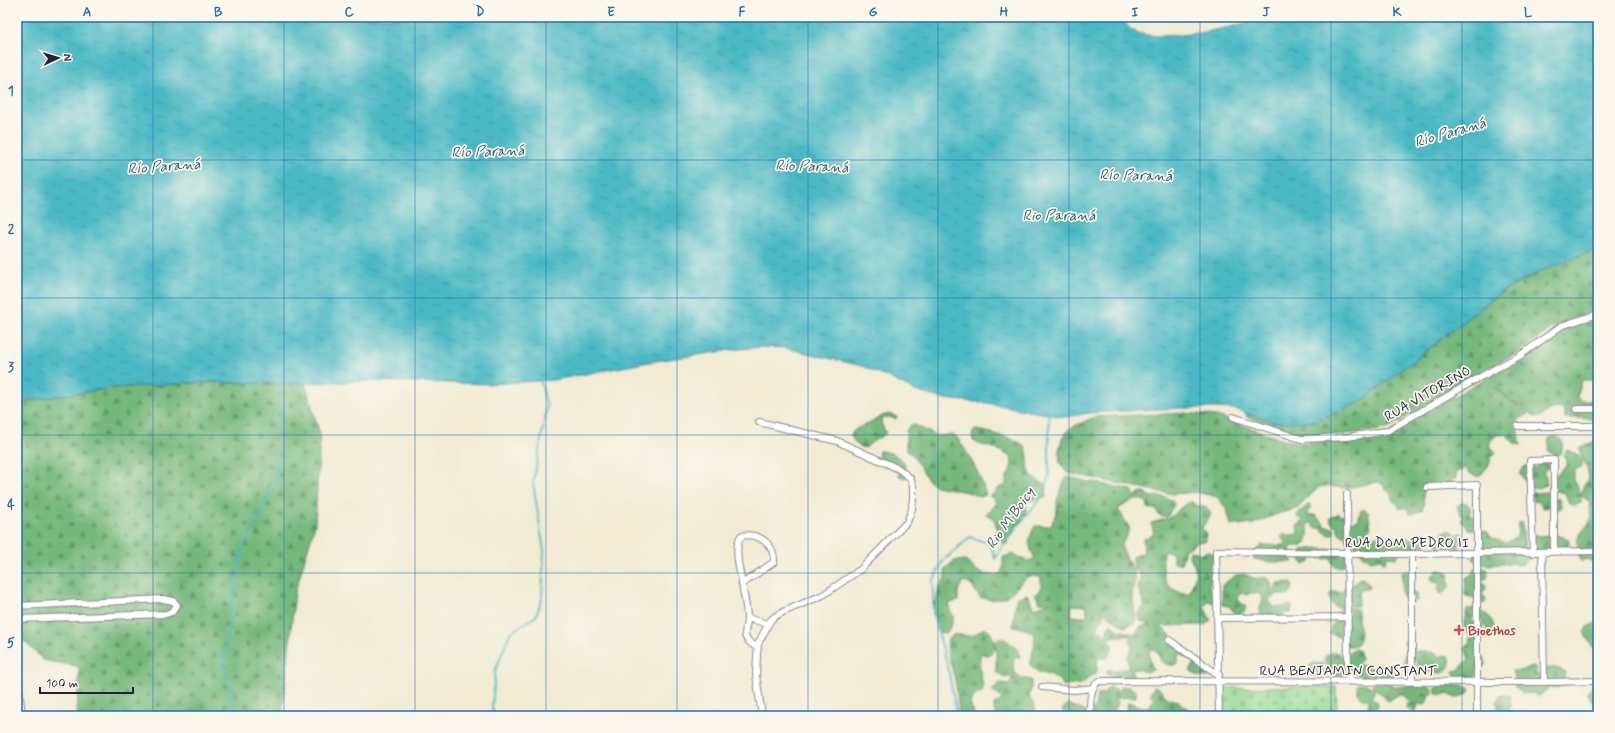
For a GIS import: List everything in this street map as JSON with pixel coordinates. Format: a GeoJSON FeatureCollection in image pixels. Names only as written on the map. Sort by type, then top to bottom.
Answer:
{"type":"FeatureCollection","features":[{"type":"Feature","properties":{"kind":"street","name":"RUA VITORINO"},"geometry":{"type":"LineString","coordinates":[[1232,416],[1300,440],[1347,437],[1387,431],[1521,355],[1561,326],[1598,314]]}},
{"type":"Feature","properties":{"kind":"street"},"geometry":{"type":"LineString","coordinates":[[1576,409],[1598,409]]}},
{"type":"Feature","properties":{"kind":"street"},"geometry":{"type":"LineString","coordinates":[[760,422],[837,441],[899,469],[910,478],[913,486],[912,509],[907,522],[861,569],[823,595],[774,617],[768,624],[758,648],[756,675],[762,716]]}},
{"type":"Feature","properties":{"kind":"street"},"geometry":{"type":"LineString","coordinates":[[1518,426],[1598,426]]}},
{"type":"Feature","properties":{"kind":"street"},"geometry":{"type":"LineString","coordinates":[[1533,553],[1530,461],[1554,460],[1554,552]]}},
{"type":"Feature","properties":{"kind":"street"},"geometry":{"type":"LineString","coordinates":[[1427,487],[1477,486],[1477,716]]}},
{"type":"Feature","properties":{"kind":"street"},"geometry":{"type":"LineString","coordinates":[[1347,494],[1348,682]]}},
{"type":"Feature","properties":{"kind":"street"},"geometry":{"type":"LineString","coordinates":[[742,584],[774,562],[769,545],[760,537],[746,535],[741,536],[738,540],[737,548],[742,584],[747,618],[745,631],[746,638],[749,643],[758,648]]}},
{"type":"Feature","properties":{"kind":"street","name":"RUA DOM PEDRO II"},"geometry":{"type":"LineString","coordinates":[[1218,618],[1216,551],[1347,554],[1477,554],[1598,551]]}},
{"type":"Feature","properties":{"kind":"street"},"geometry":{"type":"LineString","coordinates":[[1542,552],[1544,682]]}},
{"type":"Feature","properties":{"kind":"street"},"geometry":{"type":"LineString","coordinates":[[1412,554],[1412,681]]}},
{"type":"Feature","properties":{"kind":"street"},"geometry":{"type":"LineString","coordinates":[[17,606],[164,599],[173,601],[177,605],[172,612],[166,614],[17,619]]}},
{"type":"Feature","properties":{"kind":"street"},"geometry":{"type":"LineString","coordinates":[[1219,716],[1218,618],[1348,617]]}},
{"type":"Feature","properties":{"kind":"street"},"geometry":{"type":"LineString","coordinates":[[747,618],[768,624]]}},
{"type":"Feature","properties":{"kind":"street"},"geometry":{"type":"LineString","coordinates":[[1168,640],[1219,675]]}},
{"type":"Feature","properties":{"kind":"street"},"geometry":{"type":"LineString","coordinates":[[17,669],[22,716]]}},
{"type":"Feature","properties":{"kind":"street","name":"RUA BENJAMIN CONSTANT"},"geometry":{"type":"LineString","coordinates":[[1093,688],[1099,681],[1598,681]]}},
{"type":"Feature","properties":{"kind":"street"},"geometry":{"type":"LineString","coordinates":[[1042,687],[1074,690],[1093,688],[1090,716]]}},
{"type":"Feature","properties":{"kind":"green space"},"geometry":{"type":"Polygon","coordinates":[[[1598,248],[1598,310],[1559,323],[1520,352],[1479,373],[1387,429],[1347,434],[1301,436],[1248,418],[1245,413],[1273,422],[1315,421],[1359,403],[1500,293],[1541,271],[1598,248]]]}},
{"type":"Feature","properties":{"kind":"green space"},"geometry":{"type":"Polygon","coordinates":[[[1598,319],[1598,380],[1582,380],[1577,397],[1581,401],[1598,400],[1598,419],[1565,418],[1563,409],[1560,408],[1551,410],[1541,417],[1535,417],[1495,388],[1528,414],[1516,421],[1515,426],[1518,431],[1521,445],[1514,443],[1506,434],[1498,434],[1491,440],[1489,447],[1496,453],[1491,458],[1489,465],[1479,477],[1469,473],[1465,467],[1456,473],[1456,478],[1451,480],[1453,483],[1426,486],[1423,495],[1424,504],[1422,510],[1413,514],[1409,513],[1408,508],[1399,508],[1399,505],[1393,501],[1384,485],[1379,482],[1345,488],[1327,486],[1319,487],[1297,509],[1280,513],[1253,524],[1231,525],[1226,508],[1217,497],[1196,492],[1172,494],[1067,473],[1060,463],[1059,450],[1062,438],[1070,428],[1094,417],[1185,413],[1217,416],[1284,440],[1296,442],[1350,441],[1389,433],[1522,358],[1562,328],[1598,319]]]}},
{"type":"Feature","properties":{"kind":"green space"},"geometry":{"type":"Polygon","coordinates":[[[207,382],[280,384],[305,383],[320,434],[315,525],[295,592],[282,716],[77,716],[79,667],[43,660],[17,634],[17,401],[33,400],[111,388],[207,382]]]}},
{"type":"Feature","properties":{"kind":"green space"},"geometry":{"type":"Polygon","coordinates":[[[890,414],[897,417],[896,419],[888,417],[882,418],[881,423],[886,433],[866,448],[859,446],[852,438],[851,435],[859,427],[882,416],[890,414]]]}},
{"type":"Feature","properties":{"kind":"green space"},"geometry":{"type":"Polygon","coordinates":[[[912,424],[938,436],[956,436],[974,464],[986,495],[980,497],[971,493],[936,486],[928,480],[913,455],[908,452],[906,447],[907,429],[912,424]]]}},
{"type":"Feature","properties":{"kind":"green space"},"geometry":{"type":"Polygon","coordinates":[[[975,430],[1002,436],[1022,444],[1027,451],[1029,470],[1031,474],[1036,480],[1047,485],[1046,497],[1030,500],[1027,503],[1024,520],[1016,528],[1007,544],[1002,544],[994,519],[986,514],[996,504],[994,499],[989,496],[994,494],[1000,487],[1006,486],[1006,479],[1012,465],[1011,457],[991,447],[973,441],[972,434],[975,430]]]}},
{"type":"Feature","properties":{"kind":"green space"},"geometry":{"type":"Polygon","coordinates":[[[1556,436],[1560,439],[1563,445],[1561,453],[1556,456],[1548,451],[1549,438],[1556,436]]]}},
{"type":"Feature","properties":{"kind":"green space"},"geometry":{"type":"Polygon","coordinates":[[[1594,443],[1598,445],[1598,559],[1593,562],[1586,559],[1582,562],[1578,552],[1578,538],[1580,533],[1590,521],[1589,501],[1581,496],[1581,503],[1574,506],[1569,503],[1565,493],[1551,490],[1552,480],[1566,465],[1566,459],[1563,455],[1567,450],[1579,455],[1583,460],[1582,467],[1574,469],[1574,479],[1581,495],[1584,484],[1589,477],[1584,459],[1580,453],[1580,448],[1587,444],[1594,443]]]}},
{"type":"Feature","properties":{"kind":"green space"},"geometry":{"type":"Polygon","coordinates":[[[879,451],[890,453],[899,458],[905,465],[908,476],[904,478],[899,476],[898,469],[878,457],[879,451]]]}},
{"type":"Feature","properties":{"kind":"green space"},"geometry":{"type":"Polygon","coordinates":[[[1544,461],[1549,463],[1549,467],[1543,472],[1546,476],[1547,485],[1535,489],[1528,486],[1520,474],[1524,467],[1528,465],[1535,468],[1544,461]]]}},
{"type":"Feature","properties":{"kind":"green space"},"geometry":{"type":"Polygon","coordinates":[[[1066,477],[1132,490],[1136,498],[1140,492],[1147,494],[1150,497],[1155,496],[1168,498],[1173,501],[1174,505],[1167,517],[1160,515],[1156,509],[1148,508],[1147,502],[1143,500],[1132,501],[1118,509],[1130,529],[1121,546],[1129,563],[1134,569],[1133,557],[1144,552],[1143,539],[1154,534],[1151,523],[1174,515],[1180,508],[1191,501],[1196,505],[1207,508],[1211,514],[1202,528],[1206,532],[1206,541],[1196,542],[1184,550],[1184,556],[1181,563],[1174,563],[1172,552],[1163,552],[1163,567],[1166,582],[1169,586],[1177,591],[1189,594],[1195,576],[1195,567],[1189,557],[1190,551],[1197,552],[1201,555],[1207,551],[1214,554],[1215,561],[1209,567],[1211,576],[1209,588],[1216,598],[1214,603],[1208,601],[1204,607],[1211,620],[1205,625],[1160,626],[1215,675],[1205,677],[1193,673],[1190,671],[1194,662],[1178,653],[1178,661],[1175,665],[1168,665],[1161,661],[1157,651],[1150,649],[1149,656],[1153,670],[1146,672],[1132,669],[1133,678],[1122,679],[1107,674],[1107,670],[1128,669],[1128,656],[1132,649],[1130,636],[1108,638],[1113,645],[1108,658],[1098,658],[1097,672],[1081,684],[1064,686],[1059,680],[1050,674],[1038,672],[1030,665],[1035,634],[1026,629],[1013,626],[1016,598],[1027,594],[1034,608],[1049,603],[1040,602],[1035,594],[1041,590],[1041,577],[1028,576],[1008,596],[997,599],[980,598],[972,586],[963,581],[958,591],[958,601],[950,603],[949,609],[954,617],[951,627],[946,633],[938,632],[933,607],[937,598],[939,587],[945,578],[945,569],[954,561],[966,560],[980,573],[1000,574],[1003,568],[1003,557],[1014,554],[1026,561],[1035,559],[1029,543],[1031,536],[1035,526],[1050,526],[1057,513],[1057,500],[1066,477]],[[1134,570],[1135,581],[1132,593],[1136,622],[1125,627],[1102,611],[1104,618],[1097,627],[1107,637],[1107,630],[1111,624],[1118,630],[1135,634],[1140,627],[1149,624],[1140,621],[1138,613],[1145,606],[1138,588],[1141,574],[1134,570]],[[1072,605],[1071,616],[1087,617],[1087,606],[1072,605]]]}},
{"type":"Feature","properties":{"kind":"green space"},"geometry":{"type":"Polygon","coordinates":[[[1547,492],[1552,499],[1559,499],[1562,507],[1558,510],[1551,507],[1543,508],[1538,501],[1533,502],[1532,493],[1547,492]]]}},
{"type":"Feature","properties":{"kind":"green space"},"geometry":{"type":"Polygon","coordinates":[[[1461,503],[1466,503],[1470,506],[1470,515],[1477,518],[1481,522],[1480,528],[1477,530],[1469,529],[1461,521],[1463,516],[1460,515],[1457,506],[1461,503]]]}},
{"type":"Feature","properties":{"kind":"green space"},"geometry":{"type":"Polygon","coordinates":[[[1308,505],[1311,505],[1312,508],[1307,512],[1307,516],[1315,515],[1327,527],[1334,529],[1334,533],[1331,535],[1328,534],[1321,528],[1314,528],[1312,523],[1308,523],[1308,537],[1306,543],[1299,546],[1293,546],[1290,549],[1293,562],[1268,562],[1254,559],[1254,552],[1262,545],[1284,545],[1287,544],[1281,537],[1285,534],[1298,534],[1297,526],[1304,519],[1298,518],[1297,514],[1308,505]]]}},
{"type":"Feature","properties":{"kind":"green space"},"geometry":{"type":"Polygon","coordinates":[[[1361,510],[1366,510],[1368,512],[1371,527],[1368,531],[1368,535],[1373,537],[1383,535],[1384,539],[1387,536],[1394,535],[1401,543],[1403,537],[1411,539],[1415,535],[1417,536],[1418,541],[1424,541],[1426,546],[1423,551],[1419,551],[1414,547],[1410,551],[1402,549],[1396,558],[1386,557],[1386,562],[1384,563],[1380,559],[1370,561],[1363,556],[1354,544],[1353,538],[1349,539],[1339,533],[1337,526],[1332,524],[1330,518],[1339,513],[1341,516],[1344,515],[1346,523],[1359,520],[1361,510]]]}},
{"type":"Feature","properties":{"kind":"green space"},"geometry":{"type":"Polygon","coordinates":[[[1521,522],[1524,541],[1531,556],[1523,564],[1518,565],[1515,563],[1487,565],[1473,559],[1474,554],[1481,551],[1478,534],[1481,530],[1488,532],[1491,538],[1506,543],[1517,537],[1518,523],[1521,522]]]}},
{"type":"Feature","properties":{"kind":"green space"},"geometry":{"type":"Polygon","coordinates":[[[1449,530],[1454,532],[1456,536],[1461,532],[1463,536],[1460,538],[1460,550],[1446,553],[1438,547],[1436,541],[1440,539],[1443,540],[1441,535],[1445,531],[1449,530]]]}},
{"type":"Feature","properties":{"kind":"green space"},"geometry":{"type":"Polygon","coordinates":[[[1550,533],[1569,539],[1569,545],[1562,549],[1556,546],[1539,552],[1532,550],[1534,534],[1543,537],[1550,533]]]}},
{"type":"Feature","properties":{"kind":"green space"},"geometry":{"type":"Polygon","coordinates":[[[1317,548],[1344,551],[1347,557],[1344,566],[1337,567],[1333,565],[1331,558],[1325,559],[1315,557],[1304,565],[1300,553],[1302,550],[1317,548]]]}},
{"type":"Feature","properties":{"kind":"green space"},"geometry":{"type":"Polygon","coordinates":[[[1477,566],[1487,569],[1488,575],[1486,579],[1481,579],[1480,583],[1485,584],[1486,588],[1482,595],[1486,600],[1484,603],[1480,603],[1465,595],[1466,578],[1472,574],[1477,566]]]}},
{"type":"Feature","properties":{"kind":"green space"},"geometry":{"type":"Polygon","coordinates":[[[1442,570],[1449,574],[1448,580],[1450,585],[1444,593],[1440,594],[1438,588],[1440,585],[1431,579],[1432,575],[1437,574],[1435,571],[1442,570]]]}},
{"type":"Feature","properties":{"kind":"green space"},"geometry":{"type":"Polygon","coordinates":[[[1406,571],[1410,573],[1411,589],[1408,590],[1416,594],[1417,601],[1405,601],[1402,596],[1402,572],[1406,571]]]}},
{"type":"Feature","properties":{"kind":"green space"},"geometry":{"type":"Polygon","coordinates":[[[1243,574],[1255,578],[1263,577],[1269,579],[1272,585],[1270,590],[1274,590],[1277,583],[1291,582],[1293,586],[1289,596],[1278,594],[1269,600],[1274,607],[1284,607],[1286,604],[1292,606],[1291,613],[1285,613],[1278,618],[1261,618],[1260,607],[1263,599],[1259,593],[1250,593],[1246,595],[1240,592],[1238,600],[1246,607],[1244,612],[1236,615],[1229,606],[1222,605],[1222,585],[1236,575],[1243,574]]]}},
{"type":"Feature","properties":{"kind":"green space"},"geometry":{"type":"Polygon","coordinates":[[[1363,578],[1369,585],[1368,589],[1360,589],[1358,606],[1348,606],[1344,608],[1358,610],[1360,634],[1358,643],[1352,646],[1347,646],[1344,639],[1330,634],[1334,623],[1339,621],[1339,617],[1336,614],[1342,609],[1332,604],[1330,601],[1330,596],[1331,592],[1342,592],[1344,591],[1344,587],[1354,584],[1358,579],[1363,578]]]}},
{"type":"Feature","properties":{"kind":"green space"},"geometry":{"type":"Polygon","coordinates":[[[1474,608],[1481,611],[1491,619],[1494,630],[1488,631],[1482,620],[1475,617],[1471,618],[1475,625],[1481,623],[1483,625],[1482,637],[1479,640],[1478,655],[1485,658],[1486,665],[1479,665],[1475,677],[1459,679],[1455,676],[1453,671],[1458,670],[1469,659],[1465,648],[1467,644],[1469,647],[1470,635],[1465,630],[1464,619],[1467,609],[1474,608]]]}},
{"type":"Feature","properties":{"kind":"green space"},"geometry":{"type":"Polygon","coordinates":[[[1595,623],[1598,624],[1598,654],[1586,637],[1584,631],[1587,627],[1595,623]]]}},
{"type":"Feature","properties":{"kind":"green space"},"geometry":{"type":"Polygon","coordinates":[[[984,628],[991,632],[994,644],[998,638],[1005,639],[1019,651],[1020,658],[1014,658],[1013,668],[1018,677],[1031,680],[1029,697],[1035,706],[1035,716],[997,716],[994,711],[994,704],[1002,699],[992,690],[1000,683],[1011,684],[1012,679],[1015,678],[1003,677],[996,672],[995,647],[988,656],[981,653],[980,667],[983,691],[973,697],[970,703],[975,716],[960,716],[955,679],[947,650],[948,639],[954,634],[969,636],[974,635],[984,628]]]}},
{"type":"Feature","properties":{"kind":"green space"},"geometry":{"type":"Polygon","coordinates":[[[1406,639],[1413,643],[1414,651],[1429,652],[1442,658],[1442,655],[1449,656],[1450,663],[1448,668],[1443,673],[1419,671],[1416,661],[1408,661],[1405,663],[1404,659],[1406,647],[1403,643],[1406,639]]]}},
{"type":"Feature","properties":{"kind":"green space"},"geometry":{"type":"Polygon","coordinates":[[[1355,649],[1360,651],[1361,660],[1357,664],[1350,678],[1339,677],[1333,674],[1324,659],[1326,656],[1332,652],[1339,653],[1343,657],[1355,649]]]}},
{"type":"Feature","properties":{"kind":"green space"},"geometry":{"type":"Polygon","coordinates":[[[1313,663],[1324,664],[1326,671],[1322,675],[1312,675],[1309,666],[1313,663]]]}},
{"type":"Feature","properties":{"kind":"green space"},"geometry":{"type":"Polygon","coordinates":[[[1379,664],[1395,671],[1395,675],[1376,679],[1365,677],[1356,673],[1357,666],[1359,665],[1375,667],[1379,664]]]}},
{"type":"Feature","properties":{"kind":"green space"},"geometry":{"type":"Polygon","coordinates":[[[1535,667],[1536,674],[1541,675],[1545,669],[1548,668],[1562,670],[1565,672],[1564,677],[1566,683],[1558,688],[1550,687],[1538,697],[1534,693],[1524,694],[1515,687],[1515,679],[1512,671],[1535,667]]]}},
{"type":"Feature","properties":{"kind":"green space"},"geometry":{"type":"Polygon","coordinates":[[[1387,682],[1395,687],[1407,686],[1411,683],[1420,683],[1432,689],[1433,693],[1428,695],[1429,697],[1425,705],[1418,704],[1416,712],[1414,712],[1406,708],[1406,705],[1409,703],[1411,705],[1411,703],[1402,694],[1399,694],[1389,701],[1385,699],[1387,695],[1384,696],[1372,686],[1374,683],[1387,682]]]}},
{"type":"Feature","properties":{"kind":"green space"},"geometry":{"type":"Polygon","coordinates":[[[1360,683],[1366,684],[1374,689],[1374,693],[1371,697],[1376,701],[1377,705],[1375,712],[1370,711],[1368,707],[1369,699],[1364,700],[1358,694],[1357,685],[1360,683]]]}},
{"type":"Feature","properties":{"kind":"green space"},"geometry":{"type":"Polygon","coordinates":[[[1598,683],[1598,711],[1587,693],[1588,690],[1598,683]]]}},
{"type":"Feature","properties":{"kind":"green space"},"geometry":{"type":"Polygon","coordinates":[[[1443,684],[1463,685],[1470,689],[1468,694],[1455,698],[1447,693],[1444,695],[1436,694],[1435,689],[1443,684]]]}},
{"type":"Feature","properties":{"kind":"green space"},"geometry":{"type":"Polygon","coordinates":[[[1110,686],[1119,691],[1120,687],[1131,688],[1136,692],[1136,697],[1115,698],[1118,703],[1113,715],[1102,714],[1101,716],[1093,716],[1091,711],[1095,707],[1097,696],[1101,693],[1106,695],[1105,691],[1110,686]]]}},
{"type":"Feature","properties":{"kind":"green space"},"geometry":{"type":"Polygon","coordinates":[[[1154,686],[1159,688],[1167,698],[1179,701],[1182,705],[1188,708],[1189,716],[1130,716],[1126,710],[1128,702],[1143,707],[1148,707],[1155,699],[1150,694],[1154,686]]]}},
{"type":"Feature","properties":{"kind":"green space"},"geometry":{"type":"Polygon","coordinates":[[[1336,686],[1337,716],[1223,716],[1222,688],[1336,686]]]}},
{"type":"Feature","properties":{"kind":"green space"},"geometry":{"type":"Polygon","coordinates":[[[1505,694],[1510,696],[1511,707],[1506,711],[1511,711],[1512,716],[1501,716],[1501,712],[1504,711],[1498,709],[1497,701],[1500,695],[1505,694]]]}},
{"type":"Feature","properties":{"kind":"green space"},"geometry":{"type":"Polygon","coordinates":[[[1067,704],[1087,712],[1090,716],[1067,716],[1062,710],[1067,704]]]}},
{"type":"Feature","properties":{"kind":"water","name":"Rio Paraná"},"geometry":{"type":"Polygon","coordinates":[[[17,17],[1121,17],[1129,28],[1136,32],[1148,35],[1163,36],[1199,33],[1235,26],[1262,17],[1598,17],[1598,248],[1541,271],[1500,293],[1359,403],[1315,421],[1273,422],[1234,409],[1217,408],[1179,408],[1089,413],[1067,417],[1058,416],[987,403],[943,399],[915,391],[862,366],[785,348],[761,347],[649,362],[554,380],[488,384],[369,381],[280,384],[207,382],[111,388],[33,400],[17,401],[17,17]]]}},
{"type":"Feature","properties":{"kind":"waterway"},"geometry":{"type":"LineString","coordinates":[[495,716],[492,708],[495,671],[510,633],[536,616],[542,598],[544,551],[533,483],[547,407],[540,379]]}},
{"type":"Feature","properties":{"kind":"waterway"},"geometry":{"type":"LineString","coordinates":[[235,716],[224,656],[242,549],[277,478],[282,408],[280,383]]}},
{"type":"Feature","properties":{"kind":"waterway","name":"Rio M'Boicy"},"geometry":{"type":"LineString","coordinates":[[957,716],[948,668],[933,613],[933,581],[943,561],[970,537],[991,544],[995,559],[1012,530],[1040,500],[1049,477],[1049,412]]}},
{"type":"Feature","properties":{"kind":"place","name":"Bioethos"},"geometry":{"type":"Point","coordinates":[1459,630]}},
{"type":"Feature","properties":{"kind":"water label","name":"Río Paraná"},"geometry":{"type":"Point","coordinates":[1450,132]}},
{"type":"Feature","properties":{"kind":"water label","name":"Río Paraná"},"geometry":{"type":"Point","coordinates":[488,151]}},
{"type":"Feature","properties":{"kind":"water label","name":"Río Paraná"},"geometry":{"type":"Point","coordinates":[164,166]}},
{"type":"Feature","properties":{"kind":"water label","name":"Río Paraná"},"geometry":{"type":"Point","coordinates":[812,166]}},
{"type":"Feature","properties":{"kind":"water label","name":"Río Paraná"},"geometry":{"type":"Point","coordinates":[1136,175]}}]}
